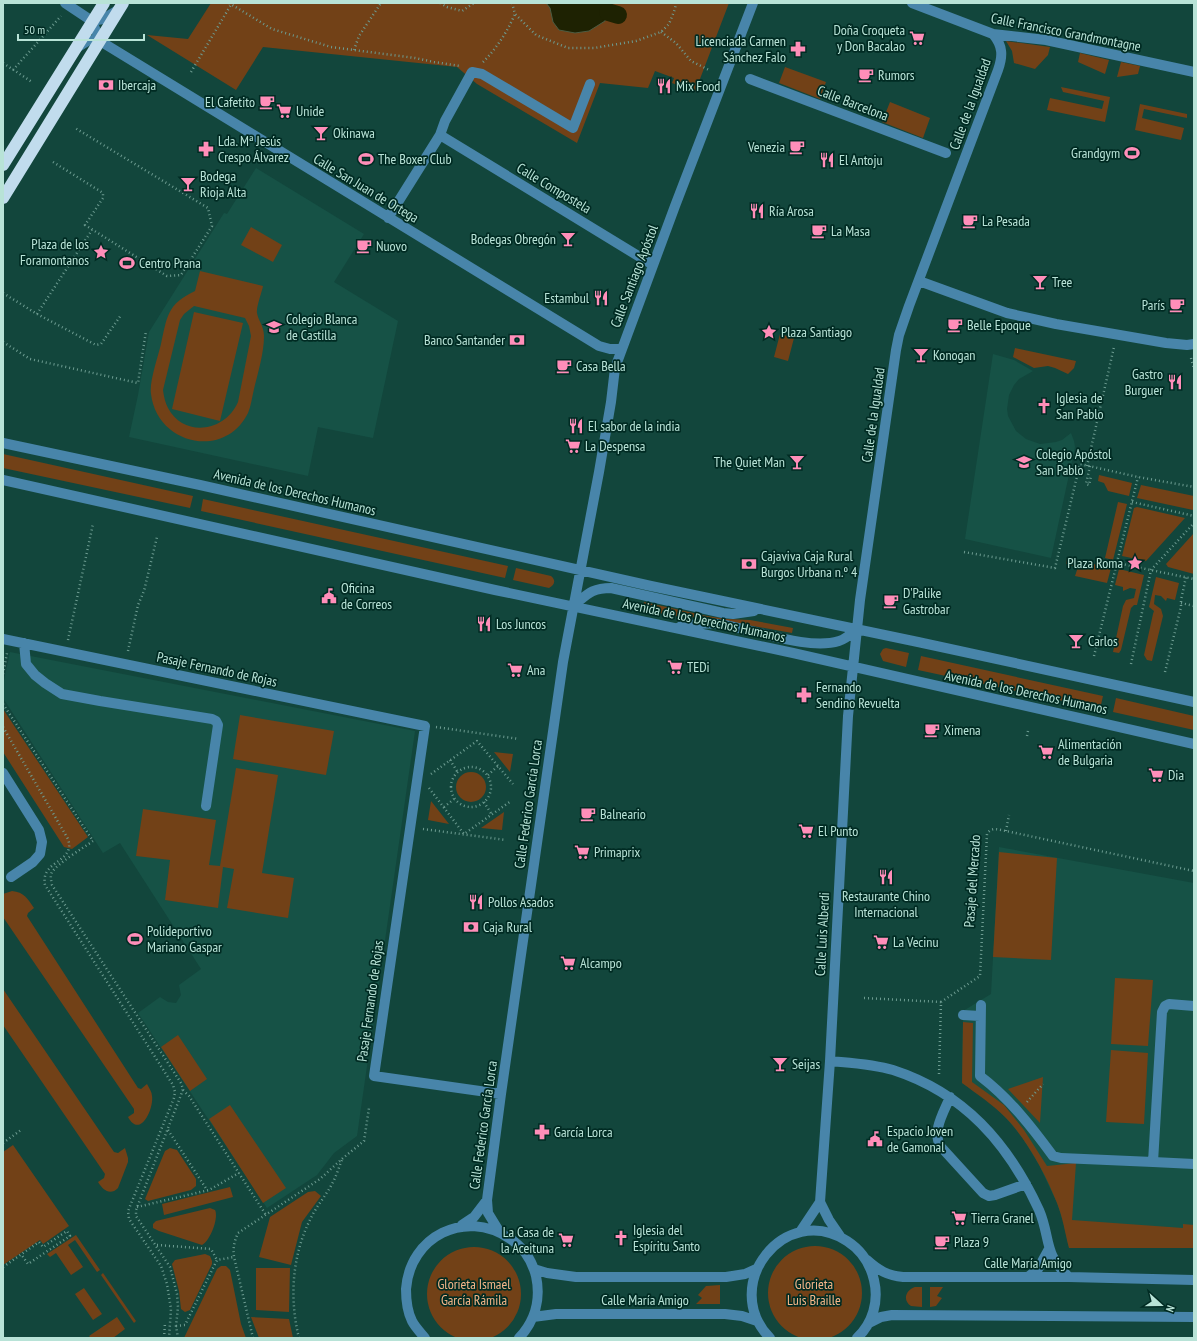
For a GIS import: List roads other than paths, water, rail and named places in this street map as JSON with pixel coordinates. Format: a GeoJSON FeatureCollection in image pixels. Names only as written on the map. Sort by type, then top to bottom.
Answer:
{"type":"FeatureCollection","features":[{"type":"Feature","properties":{"kind":"highway"},"geometry":{"type":"LineString","coordinates":[[3,165],[104,3]]}},
{"type":"Feature","properties":{"kind":"highway"},"geometry":{"type":"LineString","coordinates":[[3,198],[121,6]]}},
{"type":"Feature","properties":{"kind":"street"},"geometry":{"type":"LineString","coordinates":[[65,3],[92,21],[100,41],[89,40],[77,47]]}},
{"type":"Feature","properties":{"kind":"street","name":"Calle Santiago Apóstol"},"geometry":{"type":"LineString","coordinates":[[580,570],[611,402],[614,368],[753,3]]}},
{"type":"Feature","properties":{"kind":"street","name":"Calle Francisco Grandmontagne"},"geometry":{"type":"LineString","coordinates":[[912,3],[993,34],[1046,40],[1194,72]]}},
{"type":"Feature","properties":{"kind":"street"},"geometry":{"type":"LineString","coordinates":[[92,21],[103,19],[121,6]]}},
{"type":"Feature","properties":{"kind":"street","name":"Calle de la Igualdad"},"geometry":{"type":"LineString","coordinates":[[857,629],[899,335],[1001,63],[1001,47],[993,34]]}},
{"type":"Feature","properties":{"kind":"street","name":"Calle San Juan de Ortega"},"geometry":{"type":"LineString","coordinates":[[100,41],[599,346],[610,349],[621,349]]}},
{"type":"Feature","properties":{"kind":"street"},"geometry":{"type":"LineString","coordinates":[[388,218],[440,135],[445,121],[470,75],[482,74],[573,128],[590,84]]}},
{"type":"Feature","properties":{"kind":"street","name":"Calle Barcelona"},"geometry":{"type":"LineString","coordinates":[[750,79],[946,153]]}},
{"type":"Feature","properties":{"kind":"street","name":"Calle Compostela"},"geometry":{"type":"LineString","coordinates":[[440,135],[653,265]]}},
{"type":"Feature","properties":{"kind":"street"},"geometry":{"type":"LineString","coordinates":[[918,281],[1007,313],[1117,335],[1166,343],[1194,344]]}},
{"type":"Feature","properties":{"kind":"street","name":"Avenida de los Derechos Humanos"},"geometry":{"type":"LineString","coordinates":[[3,442],[759,610],[857,629],[1194,702]]}},
{"type":"Feature","properties":{"kind":"street","name":"Avenida de los Derechos Humanos"},"geometry":{"type":"LineString","coordinates":[[3,480],[488,589],[853,667],[1194,744]]}},
{"type":"Feature","properties":{"kind":"street"},"geometry":{"type":"LineString","coordinates":[[573,606],[580,570]]}},
{"type":"Feature","properties":{"kind":"street"},"geometry":{"type":"LineString","coordinates":[[573,606],[591,592],[601,588],[611,588],[723,613],[742,613],[759,610]]}},
{"type":"Feature","properties":{"kind":"street","name":"Calle Federico García Lorca"},"geometry":{"type":"LineString","coordinates":[[498,1231],[488,1213],[487,1200],[563,662],[573,606]]}},
{"type":"Feature","properties":{"kind":"street"},"geometry":{"type":"LineString","coordinates":[[673,628],[701,624],[717,624],[816,643],[838,641],[848,637],[857,629]]}},
{"type":"Feature","properties":{"kind":"street"},"geometry":{"type":"LineString","coordinates":[[853,667],[857,629]]}},
{"type":"Feature","properties":{"kind":"street","name":"Pasaje Fernando de Rojas"},"geometry":{"type":"LineString","coordinates":[[6,640],[425,726],[374,1076],[501,1094]]}},
{"type":"Feature","properties":{"kind":"street"},"geometry":{"type":"LineString","coordinates":[[24,643],[26,664],[35,675],[62,694],[212,719],[216,721],[218,725],[206,806]]}},
{"type":"Feature","properties":{"kind":"street","name":"Calle Luis Alberdi"},"geometry":{"type":"LineString","coordinates":[[800,1232],[820,1202],[830,1061],[848,721],[853,667]]}},
{"type":"Feature","properties":{"kind":"street"},"geometry":{"type":"LineString","coordinates":[[3,773],[39,830],[42,842],[40,854],[33,862],[11,877]]}},
{"type":"Feature","properties":{"kind":"street"},"geometry":{"type":"LineString","coordinates":[[981,1004],[980,1076],[993,1086],[1019,1112],[1053,1156],[1061,1158],[1194,1164]]}},
{"type":"Feature","properties":{"kind":"street"},"geometry":{"type":"LineString","coordinates":[[1153,1162],[1162,1012],[1165,1006],[1169,1004],[1194,1006]]}},
{"type":"Feature","properties":{"kind":"street"},"geometry":{"type":"LineString","coordinates":[[963,1015],[980,1016]]}},
{"type":"Feature","properties":{"kind":"street"},"geometry":{"type":"LineString","coordinates":[[830,1061],[868,1065],[892,1070],[913,1078],[950,1097],[975,1117],[1013,1161],[1043,1219],[1049,1249],[1054,1261],[1060,1270],[1069,1277]]}},
{"type":"Feature","properties":{"kind":"street"},"geometry":{"type":"LineString","coordinates":[[950,1097],[937,1134],[938,1142],[941,1146],[983,1193],[989,1196],[1026,1184]]}},
{"type":"Feature","properties":{"kind":"street","name":"Calle Federico García Lorca"},"geometry":{"type":"LineString","coordinates":[[460,1226],[474,1217],[487,1200]]}},
{"type":"Feature","properties":{"kind":"street"},"geometry":{"type":"LineString","coordinates":[[820,1202],[829,1220],[840,1236]]}},
{"type":"Feature","properties":{"kind":"street"},"geometry":{"type":"LineString","coordinates":[[425,1338],[412,1323],[406,1304],[407,1283],[410,1270],[422,1248],[433,1239],[460,1226],[472,1225],[484,1226],[498,1231],[517,1243],[529,1257],[534,1268],[538,1286],[537,1303],[530,1323],[519,1338]]}},
{"type":"Feature","properties":{"kind":"street"},"geometry":{"type":"LineString","coordinates":[[770,1338],[762,1330],[757,1321],[752,1297],[752,1284],[756,1269],[772,1248],[782,1240],[800,1232],[817,1230],[840,1236],[853,1245],[867,1260],[872,1271],[876,1299],[874,1311],[869,1323],[857,1338]]}},
{"type":"Feature","properties":{"kind":"street"},"geometry":{"type":"LineString","coordinates":[[1028,1277],[1038,1269],[1049,1249]]}},
{"type":"Feature","properties":{"kind":"street","name":"Calle María Amigo"},"geometry":{"type":"LineString","coordinates":[[867,1260],[877,1269],[894,1276],[1069,1277],[1194,1280]]}},
{"type":"Feature","properties":{"kind":"street","name":"Calle María Amigo"},"geometry":{"type":"LineString","coordinates":[[534,1268],[547,1273],[576,1277],[726,1277],[745,1274],[756,1269]]}},
{"type":"Feature","properties":{"kind":"street","name":"Calle María Amigo"},"geometry":{"type":"LineString","coordinates":[[533,1317],[556,1314],[725,1314],[742,1316],[757,1321]]}},
{"type":"Feature","properties":{"kind":"street"},"geometry":{"type":"LineString","coordinates":[[869,1323],[881,1317],[892,1315],[1194,1317]]}},
{"type":"Feature","properties":{"kind":"waterway"},"geometry":{"type":"LineString","coordinates":[[608,12],[618,15]]}},
{"type":"Feature","properties":{"kind":"place","name":"Doña Croqueta y Don Bacalao"},"geometry":{"type":"Point","coordinates":[917,38]}},
{"type":"Feature","properties":{"kind":"place","name":"Licenciada Carmen Sánchez Falo"},"geometry":{"type":"Point","coordinates":[798,49]}},
{"type":"Feature","properties":{"kind":"place","name":"Rumors"},"geometry":{"type":"Point","coordinates":[866,75]}},
{"type":"Feature","properties":{"kind":"place","name":"Ibercaja"},"geometry":{"type":"Point","coordinates":[106,85]}},
{"type":"Feature","properties":{"kind":"place","name":"Mix Food"},"geometry":{"type":"Point","coordinates":[664,86]}},
{"type":"Feature","properties":{"kind":"place","name":"El Cafetito"},"geometry":{"type":"Point","coordinates":[267,102]}},
{"type":"Feature","properties":{"kind":"place","name":"Unide"},"geometry":{"type":"Point","coordinates":[284,111]}},
{"type":"Feature","properties":{"kind":"place","name":"Okinawa"},"geometry":{"type":"Point","coordinates":[321,133]}},
{"type":"Feature","properties":{"kind":"place","name":"Venezia"},"geometry":{"type":"Point","coordinates":[797,147]}},
{"type":"Feature","properties":{"kind":"place","name":"Lda. Mª Jesús Crespo Álvarez"},"geometry":{"type":"Point","coordinates":[206,149]}},
{"type":"Feature","properties":{"kind":"place","name":"Grandgym"},"geometry":{"type":"Point","coordinates":[1132,153]}},
{"type":"Feature","properties":{"kind":"place","name":"The Boxer Club"},"geometry":{"type":"Point","coordinates":[366,159]}},
{"type":"Feature","properties":{"kind":"place","name":"El Antoju"},"geometry":{"type":"Point","coordinates":[827,160]}},
{"type":"Feature","properties":{"kind":"place","name":"Bodega Rioja Alta"},"geometry":{"type":"Point","coordinates":[188,184]}},
{"type":"Feature","properties":{"kind":"place","name":"Ría Arosa"},"geometry":{"type":"Point","coordinates":[757,211]}},
{"type":"Feature","properties":{"kind":"place","name":"La Pesada"},"geometry":{"type":"Point","coordinates":[970,221]}},
{"type":"Feature","properties":{"kind":"place","name":"La Masa"},"geometry":{"type":"Point","coordinates":[819,231]}},
{"type":"Feature","properties":{"kind":"place","name":"Bodegas Obregón"},"geometry":{"type":"Point","coordinates":[568,239]}},
{"type":"Feature","properties":{"kind":"place","name":"Nuovo"},"geometry":{"type":"Point","coordinates":[364,246]}},
{"type":"Feature","properties":{"kind":"place","name":"Plaza de los Foramontanos"},"geometry":{"type":"Point","coordinates":[101,252]}},
{"type":"Feature","properties":{"kind":"place","name":"Centro Prana"},"geometry":{"type":"Point","coordinates":[127,263]}},
{"type":"Feature","properties":{"kind":"place","name":"Tree"},"geometry":{"type":"Point","coordinates":[1040,282]}},
{"type":"Feature","properties":{"kind":"place","name":"Estambul"},"geometry":{"type":"Point","coordinates":[601,298]}},
{"type":"Feature","properties":{"kind":"place","name":"París"},"geometry":{"type":"Point","coordinates":[1177,305]}},
{"type":"Feature","properties":{"kind":"place","name":"Belle Epoque"},"geometry":{"type":"Point","coordinates":[955,325]}},
{"type":"Feature","properties":{"kind":"place","name":"Colegio Blanca de Castilla"},"geometry":{"type":"Point","coordinates":[274,327]}},
{"type":"Feature","properties":{"kind":"place","name":"Plaza Santiago"},"geometry":{"type":"Point","coordinates":[769,332]}},
{"type":"Feature","properties":{"kind":"place","name":"Banco Santander"},"geometry":{"type":"Point","coordinates":[517,340]}},
{"type":"Feature","properties":{"kind":"place","name":"Konogan"},"geometry":{"type":"Point","coordinates":[921,355]}},
{"type":"Feature","properties":{"kind":"place","name":"Casa Bella"},"geometry":{"type":"Point","coordinates":[564,366]}},
{"type":"Feature","properties":{"kind":"place","name":"Gastro Burguer"},"geometry":{"type":"Point","coordinates":[1175,382]}},
{"type":"Feature","properties":{"kind":"place","name":"Iglesia de San Pablo"},"geometry":{"type":"Point","coordinates":[1044,406]}},
{"type":"Feature","properties":{"kind":"place","name":"El sabor de la india"},"geometry":{"type":"Point","coordinates":[576,426]}},
{"type":"Feature","properties":{"kind":"place","name":"La Despensa"},"geometry":{"type":"Point","coordinates":[573,446]}},
{"type":"Feature","properties":{"kind":"place","name":"The Quiet Man"},"geometry":{"type":"Point","coordinates":[797,462]}},
{"type":"Feature","properties":{"kind":"place","name":"Colegio Apóstol San Pablo"},"geometry":{"type":"Point","coordinates":[1024,462]}},
{"type":"Feature","properties":{"kind":"place","name":"Plaza Roma"},"geometry":{"type":"Point","coordinates":[1135,563]}},
{"type":"Feature","properties":{"kind":"place","name":"Cajaviva Caja Rural Burgos Urbana n.º 4"},"geometry":{"type":"Point","coordinates":[749,564]}},
{"type":"Feature","properties":{"kind":"place","name":"Oficina de Correos"},"geometry":{"type":"Point","coordinates":[329,596]}},
{"type":"Feature","properties":{"kind":"place","name":"D'Palike Gastrobar"},"geometry":{"type":"Point","coordinates":[891,601]}},
{"type":"Feature","properties":{"kind":"place","name":"Los Juncos"},"geometry":{"type":"Point","coordinates":[484,624]}},
{"type":"Feature","properties":{"kind":"place","name":"Carlos"},"geometry":{"type":"Point","coordinates":[1076,641]}},
{"type":"Feature","properties":{"kind":"place","name":"TEDi"},"geometry":{"type":"Point","coordinates":[675,667]}},
{"type":"Feature","properties":{"kind":"place","name":"Ana"},"geometry":{"type":"Point","coordinates":[515,670]}},
{"type":"Feature","properties":{"kind":"place","name":"Fernando Sendino Revuelta"},"geometry":{"type":"Point","coordinates":[804,695]}},
{"type":"Feature","properties":{"kind":"place","name":"Ximena"},"geometry":{"type":"Point","coordinates":[932,730]}},
{"type":"Feature","properties":{"kind":"place","name":"Alimentación de Bulgaria"},"geometry":{"type":"Point","coordinates":[1046,752]}},
{"type":"Feature","properties":{"kind":"place","name":"Dia"},"geometry":{"type":"Point","coordinates":[1156,775]}},
{"type":"Feature","properties":{"kind":"place","name":"Balneario"},"geometry":{"type":"Point","coordinates":[588,814]}},
{"type":"Feature","properties":{"kind":"place","name":"El Punto"},"geometry":{"type":"Point","coordinates":[806,831]}},
{"type":"Feature","properties":{"kind":"place","name":"Primaprix"},"geometry":{"type":"Point","coordinates":[582,852]}},
{"type":"Feature","properties":{"kind":"place","name":"Restaurante Chino Internacional"},"geometry":{"type":"Point","coordinates":[886,877]}},
{"type":"Feature","properties":{"kind":"place","name":"Pollos Asados"},"geometry":{"type":"Point","coordinates":[476,902]}},
{"type":"Feature","properties":{"kind":"place","name":"Caja Rural"},"geometry":{"type":"Point","coordinates":[471,927]}},
{"type":"Feature","properties":{"kind":"place","name":"Polideportivo Mariano Gaspar"},"geometry":{"type":"Point","coordinates":[135,939]}},
{"type":"Feature","properties":{"kind":"place","name":"La Vecinu"},"geometry":{"type":"Point","coordinates":[881,942]}},
{"type":"Feature","properties":{"kind":"place","name":"Alcampo"},"geometry":{"type":"Point","coordinates":[568,963]}},
{"type":"Feature","properties":{"kind":"place","name":"Seijas"},"geometry":{"type":"Point","coordinates":[780,1064]}},
{"type":"Feature","properties":{"kind":"place","name":"García Lorca"},"geometry":{"type":"Point","coordinates":[542,1132]}},
{"type":"Feature","properties":{"kind":"place","name":"Espacio Joven de Gamonal"},"geometry":{"type":"Point","coordinates":[875,1139]}},
{"type":"Feature","properties":{"kind":"place","name":"Tierra Granel"},"geometry":{"type":"Point","coordinates":[959,1218]}},
{"type":"Feature","properties":{"kind":"place","name":"Iglesia del Espíritu Santo"},"geometry":{"type":"Point","coordinates":[621,1238]}},
{"type":"Feature","properties":{"kind":"place","name":"La Casa de la Aceituna"},"geometry":{"type":"Point","coordinates":[566,1240]}},
{"type":"Feature","properties":{"kind":"place","name":"Plaza 9"},"geometry":{"type":"Point","coordinates":[942,1242]}},
{"type":"Feature","properties":{"kind":"park label","name":"Glorieta Ismael García Rámila"},"geometry":{"type":"Point","coordinates":[474,1292]}},
{"type":"Feature","properties":{"kind":"park label","name":"Glorieta Luis Braille"},"geometry":{"type":"Point","coordinates":[814,1292]}}]}
